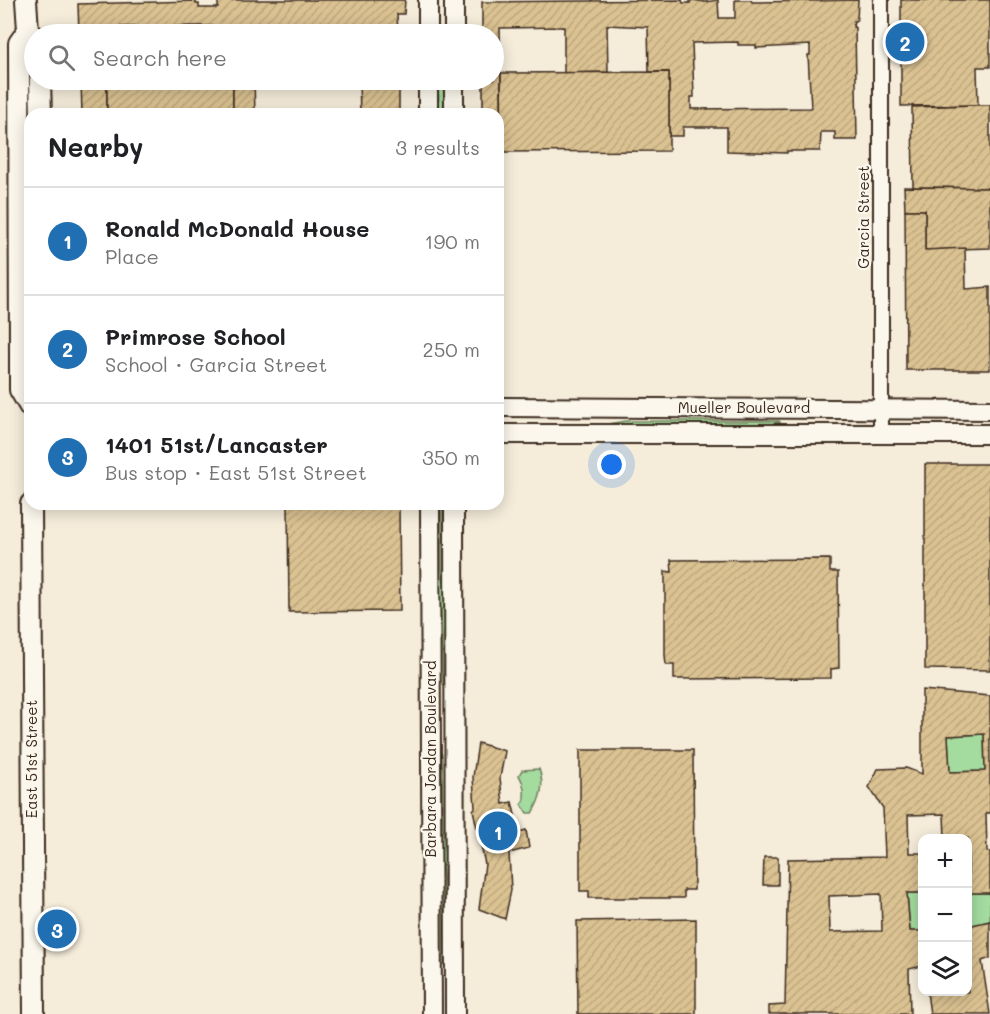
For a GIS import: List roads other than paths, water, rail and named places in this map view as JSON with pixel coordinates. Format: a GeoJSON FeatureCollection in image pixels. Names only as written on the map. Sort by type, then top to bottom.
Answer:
{"type":"FeatureCollection","features":[{"type":"Feature","properties":{"kind":"main road"},"geometry":{"type":"LineString","coordinates":[[26,0],[30,24]]}},
{"type":"Feature","properties":{"kind":"main road"},"geometry":{"type":"LineString","coordinates":[[24,39],[19,43],[20,390],[24,397]]}},
{"type":"Feature","properties":{"kind":"main road"},"geometry":{"type":"LineString","coordinates":[[40,90],[41,108]]}},
{"type":"Feature","properties":{"kind":"main road","name":"East 51st Street"},"geometry":{"type":"LineString","coordinates":[[31,510],[34,1014]]}},
{"type":"Feature","properties":{"kind":"street"},"geometry":{"type":"LineString","coordinates":[[428,0],[428,24]]}},
{"type":"Feature","properties":{"kind":"street"},"geometry":{"type":"LineString","coordinates":[[454,0],[454,24]]}},
{"type":"Feature","properties":{"kind":"street","name":"Garcia Street"},"geometry":{"type":"LineString","coordinates":[[881,0],[881,434]]}},
{"type":"Feature","properties":{"kind":"street"},"geometry":{"type":"LineString","coordinates":[[428,90],[428,108]]}},
{"type":"Feature","properties":{"kind":"street"},"geometry":{"type":"LineString","coordinates":[[454,90],[454,108]]}},
{"type":"Feature","properties":{"kind":"street","name":"Mueller Boulevard"},"geometry":{"type":"LineString","coordinates":[[504,407],[990,410]]}},
{"type":"Feature","properties":{"kind":"street","name":"Mueller Boulevard"},"geometry":{"type":"LineString","coordinates":[[504,435],[990,434]]}},
{"type":"Feature","properties":{"kind":"street","name":"Barbara Jordan Boulevard"},"geometry":{"type":"LineString","coordinates":[[430,510],[432,1014]]}},
{"type":"Feature","properties":{"kind":"street","name":"Barbara Jordan Boulevard"},"geometry":{"type":"LineString","coordinates":[[454,510],[455,1014]]}},
{"type":"Feature","properties":{"kind":"place","name":"Primrose School"},"geometry":{"type":"Point","coordinates":[905,42]}},
{"type":"Feature","properties":{"kind":"place","name":"Ronald McDonald House"},"geometry":{"type":"Point","coordinates":[498,831]}},
{"type":"Feature","properties":{"kind":"place","name":"1401 51st/Lancaster"},"geometry":{"type":"Point","coordinates":[57,929]}}]}
